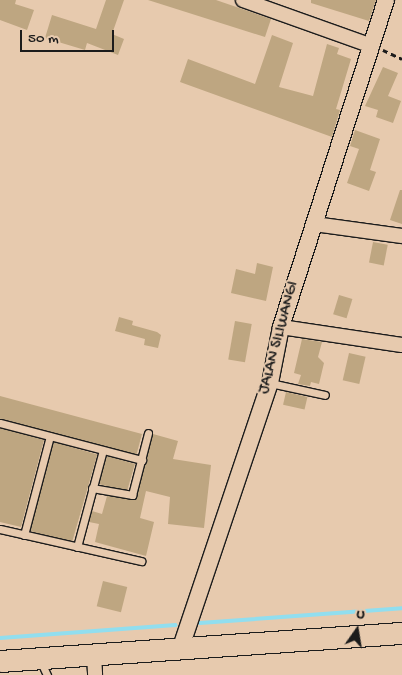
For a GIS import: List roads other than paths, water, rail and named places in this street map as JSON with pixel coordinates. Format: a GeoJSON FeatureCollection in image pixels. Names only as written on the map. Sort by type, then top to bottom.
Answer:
{"type":"FeatureCollection","features":[{"type":"Feature","properties":{"kind":"main road"},"geometry":{"type":"LineString","coordinates":[[0,661],[43,666],[94,654],[402,633]]}},
{"type":"Feature","properties":{"kind":"street"},"geometry":{"type":"LineString","coordinates":[[243,0],[372,46]]}},
{"type":"Feature","properties":{"kind":"street","name":"JALAN SILIWANGI"},"geometry":{"type":"LineString","coordinates":[[181,647],[270,383],[281,327],[386,0]]}},
{"type":"Feature","properties":{"kind":"street"},"geometry":{"type":"LineString","coordinates":[[314,224],[402,236]]}},
{"type":"Feature","properties":{"kind":"street"},"geometry":{"type":"LineString","coordinates":[[281,327],[402,345]]}},
{"type":"Feature","properties":{"kind":"street"},"geometry":{"type":"LineString","coordinates":[[94,654],[95,675]]}},
{"type":"Feature","properties":{"kind":"lane"},"geometry":{"type":"LineString","coordinates":[[270,383],[325,395]]}},
{"type":"Feature","properties":{"kind":"lane"},"geometry":{"type":"LineString","coordinates":[[0,423],[142,460]]}},
{"type":"Feature","properties":{"kind":"lane"},"geometry":{"type":"LineString","coordinates":[[92,488],[130,497],[142,460],[148,433]]}},
{"type":"Feature","properties":{"kind":"lane"},"geometry":{"type":"LineString","coordinates":[[24,535],[50,436]]}},
{"type":"Feature","properties":{"kind":"lane"},"geometry":{"type":"LineString","coordinates":[[77,547],[103,450]]}},
{"type":"Feature","properties":{"kind":"lane"},"geometry":{"type":"LineString","coordinates":[[0,529],[141,561]]}},
{"type":"Feature","properties":{"kind":"waterway"},"geometry":{"type":"LineString","coordinates":[[200,623],[402,608]]}},
{"type":"Feature","properties":{"kind":"waterway"},"geometry":{"type":"LineString","coordinates":[[0,638],[176,625]]}}]}
